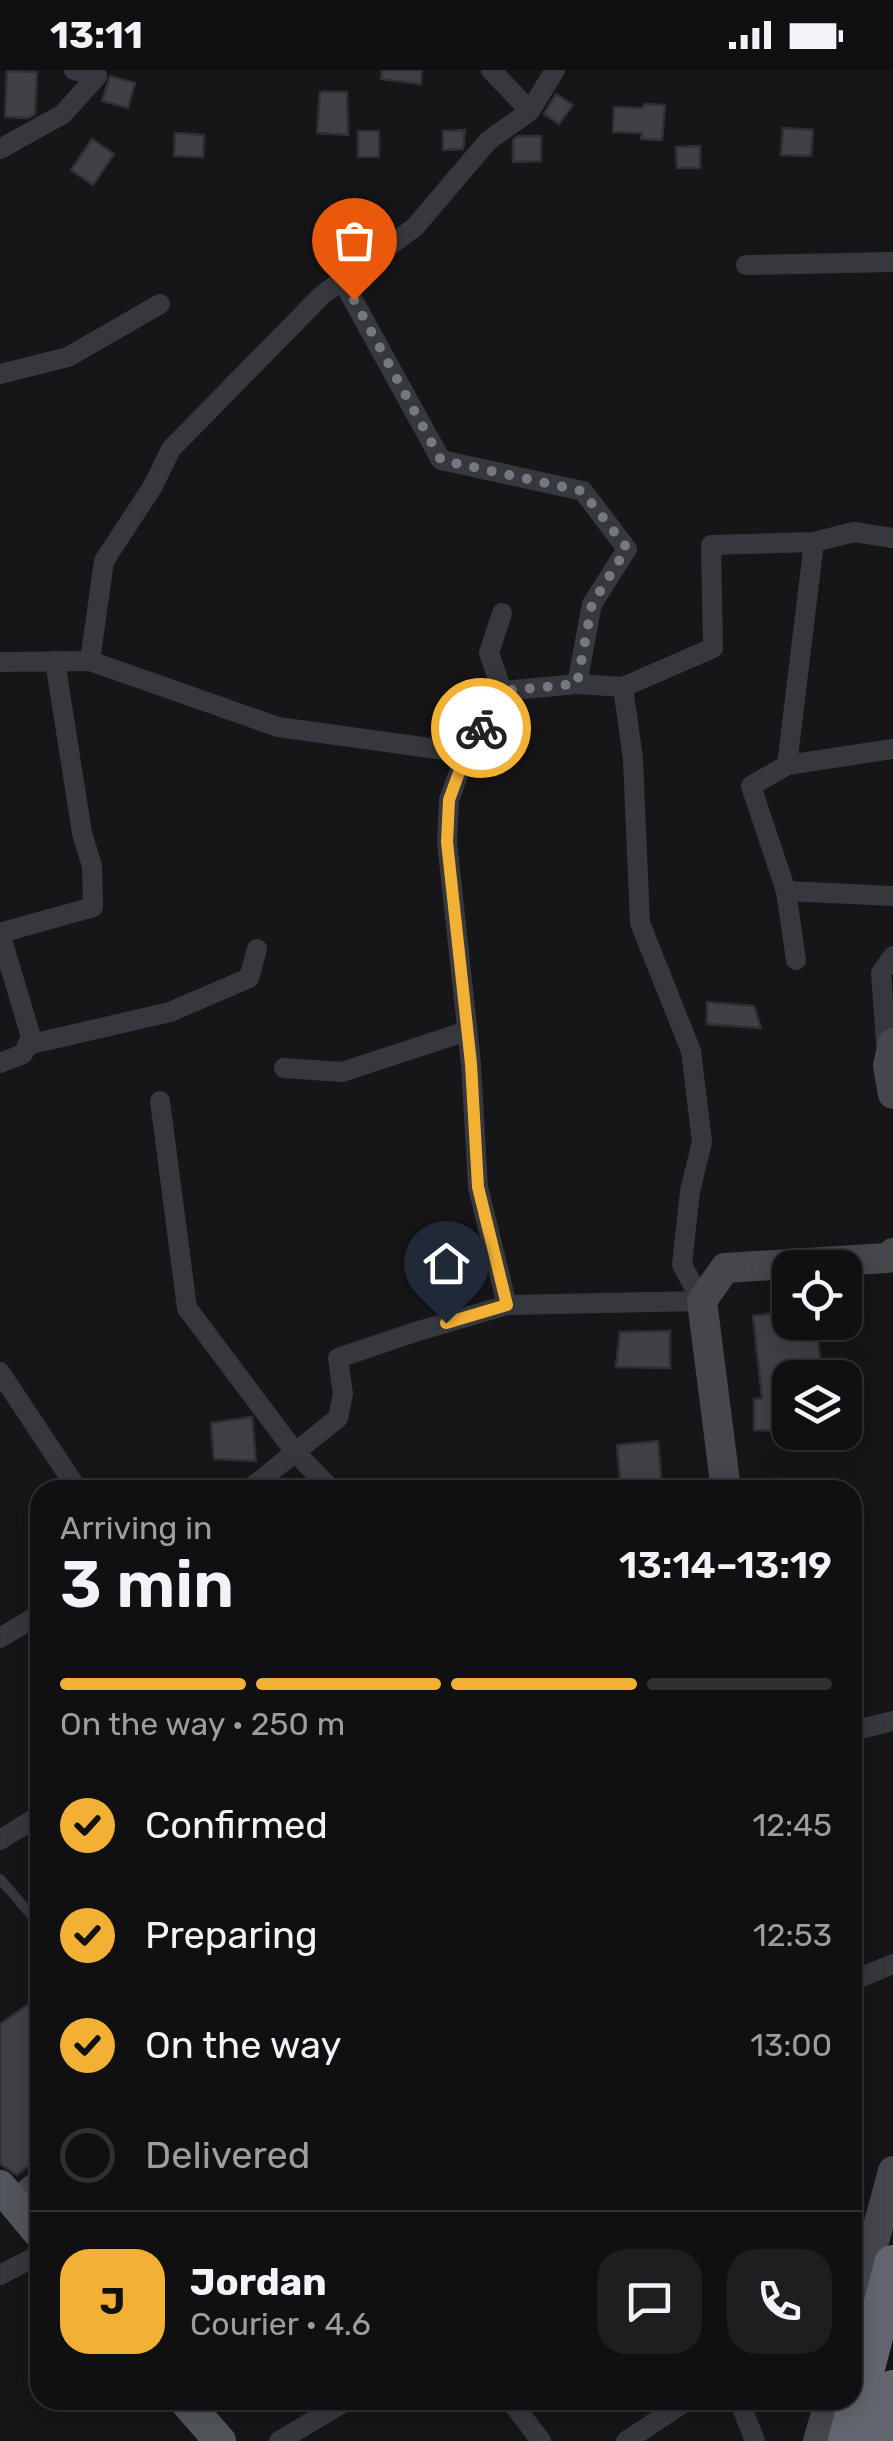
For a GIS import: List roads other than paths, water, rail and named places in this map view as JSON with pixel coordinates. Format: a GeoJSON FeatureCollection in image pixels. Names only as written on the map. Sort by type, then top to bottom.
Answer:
{"type":"FeatureCollection","features":[{"type":"Feature","properties":{"kind":"highway"},"geometry":{"type":"LineString","coordinates":[[862,2383],[893,2264]]}},
{"type":"Feature","properties":{"kind":"highway"},"geometry":{"type":"LineString","coordinates":[[877,2441],[893,2389]]}},
{"type":"Feature","properties":{"kind":"highway"},"geometry":{"type":"LineString","coordinates":[[847,2441],[855,2410]]}},
{"type":"Feature","properties":{"kind":"main road"},"geometry":{"type":"LineString","coordinates":[[19,2191],[30,2214]]}},
{"type":"Feature","properties":{"kind":"main road"},"geometry":{"type":"LineString","coordinates":[[193,2410],[220,2441]]}},
{"type":"Feature","properties":{"kind":"street"},"geometry":{"type":"LineString","coordinates":[[74,70],[98,73]]}},
{"type":"Feature","properties":{"kind":"street"},"geometry":{"type":"LineString","coordinates":[[491,70],[530,111]]}},
{"type":"Feature","properties":{"kind":"street"},"geometry":{"type":"LineString","coordinates":[[90,661],[104,561],[153,486],[170,449],[322,295],[414,227],[488,141],[530,111],[554,70]]}},
{"type":"Feature","properties":{"kind":"street"},"geometry":{"type":"LineString","coordinates":[[0,149],[63,114],[98,73]]}},
{"type":"Feature","properties":{"kind":"street"},"geometry":{"type":"LineString","coordinates":[[746,264],[893,262]]}},
{"type":"Feature","properties":{"kind":"street"},"geometry":{"type":"LineString","coordinates":[[342,280],[441,460],[582,491],[627,548],[592,604],[577,684]]}},
{"type":"Feature","properties":{"kind":"street"},"geometry":{"type":"LineString","coordinates":[[0,374],[68,357],[160,304]]}},
{"type":"Feature","properties":{"kind":"street"},"geometry":{"type":"LineString","coordinates":[[502,691],[577,684],[624,687],[713,648],[711,546],[814,542],[854,532],[893,538]]}},
{"type":"Feature","properties":{"kind":"street"},"geometry":{"type":"LineString","coordinates":[[787,765],[814,542]]}},
{"type":"Feature","properties":{"kind":"street"},"geometry":{"type":"LineString","coordinates":[[502,613],[489,654],[502,691],[466,753],[449,800],[447,842],[467,1031],[478,1187],[507,1305]]}},
{"type":"Feature","properties":{"kind":"street"},"geometry":{"type":"LineString","coordinates":[[0,1063],[23,1054],[31,1037],[0,933],[93,907],[92,866],[82,833],[55,661]]}},
{"type":"Feature","properties":{"kind":"street"},"geometry":{"type":"LineString","coordinates":[[0,662],[90,661],[278,727],[466,753]]}},
{"type":"Feature","properties":{"kind":"street"},"geometry":{"type":"LineString","coordinates":[[624,687],[633,759],[640,924],[691,1051],[702,1142],[690,1191],[682,1265],[702,1301],[725,1480]]}},
{"type":"Feature","properties":{"kind":"street"},"geometry":{"type":"LineString","coordinates":[[796,960],[786,892],[751,786],[787,765],[893,750]]}},
{"type":"Feature","properties":{"kind":"street"},"geometry":{"type":"LineString","coordinates":[[786,892],[893,896]]}},
{"type":"Feature","properties":{"kind":"street"},"geometry":{"type":"LineString","coordinates":[[27,1045],[170,1012],[249,978],[257,949]]}},
{"type":"Feature","properties":{"kind":"street"},"geometry":{"type":"LineString","coordinates":[[891,1068],[881,973],[893,956]]}},
{"type":"Feature","properties":{"kind":"street"},"geometry":{"type":"LineString","coordinates":[[284,1068],[342,1072],[467,1031]]}},
{"type":"Feature","properties":{"kind":"street"},"geometry":{"type":"LineString","coordinates":[[160,1101],[188,1308],[295,1452],[322,1480]]}},
{"type":"Feature","properties":{"kind":"street"},"geometry":{"type":"LineString","coordinates":[[702,1301],[725,1268],[887,1258],[893,1252]]}},
{"type":"Feature","properties":{"kind":"street"},"geometry":{"type":"LineString","coordinates":[[260,1480],[338,1418],[343,1394],[338,1358],[507,1305],[702,1301]]}},
{"type":"Feature","properties":{"kind":"street"},"geometry":{"type":"LineString","coordinates":[[0,1372],[71,1480]]}},
{"type":"Feature","properties":{"kind":"street"},"geometry":{"type":"LineString","coordinates":[[0,1638],[30,1620]]}},
{"type":"Feature","properties":{"kind":"street"},"geometry":{"type":"LineString","coordinates":[[862,1729],[893,1721]]}},
{"type":"Feature","properties":{"kind":"street"},"geometry":{"type":"LineString","coordinates":[[0,1840],[30,1821]]}},
{"type":"Feature","properties":{"kind":"street"},"geometry":{"type":"LineString","coordinates":[[862,1977],[893,1964]]}},
{"type":"Feature","properties":{"kind":"street"},"geometry":{"type":"LineString","coordinates":[[862,2287],[893,2171]]}},
{"type":"Feature","properties":{"kind":"street"},"geometry":{"type":"LineString","coordinates":[[0,2275],[30,2259]]}},
{"type":"Feature","properties":{"kind":"street"},"geometry":{"type":"LineString","coordinates":[[279,2441],[331,2410]]}},
{"type":"Feature","properties":{"kind":"street"},"geometry":{"type":"LineString","coordinates":[[518,2410],[542,2441]]}},
{"type":"Feature","properties":{"kind":"street"},"geometry":{"type":"LineString","coordinates":[[626,2441],[673,2410]]}},
{"type":"Feature","properties":{"kind":"street"},"geometry":{"type":"LineString","coordinates":[[743,2410],[754,2441]]}},
{"type":"Feature","properties":{"kind":"street"},"geometry":{"type":"LineString","coordinates":[[818,2441],[827,2410]]}},
{"type":"Feature","properties":{"kind":"lane"},"geometry":{"type":"LineString","coordinates":[[0,1878],[30,1914]]}}]}
